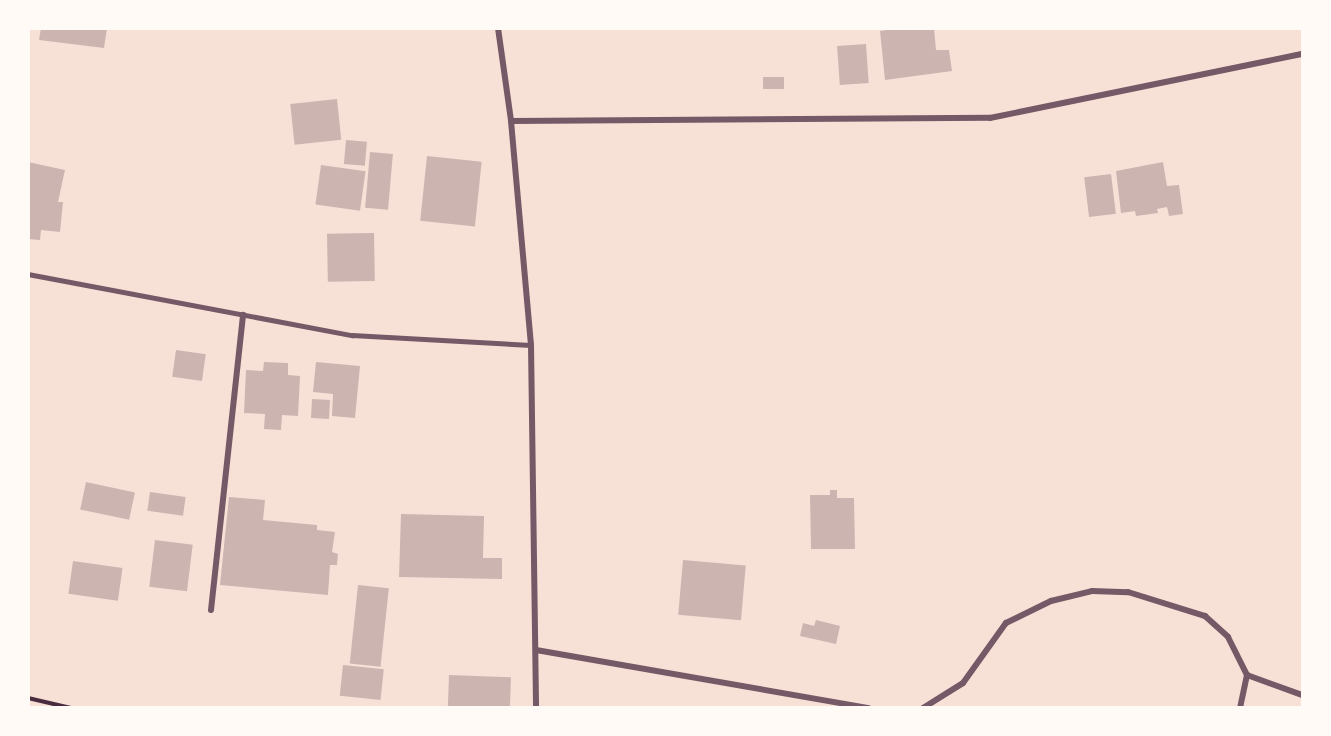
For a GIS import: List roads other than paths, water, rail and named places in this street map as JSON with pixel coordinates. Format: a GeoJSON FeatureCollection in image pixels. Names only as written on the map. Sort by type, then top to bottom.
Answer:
{"type":"FeatureCollection","features":[{"type":"Feature","properties":{"kind":"street"},"geometry":{"type":"LineString","coordinates":[[498,28],[511,121],[531,345],[536,708]]}},
{"type":"Feature","properties":{"kind":"street"},"geometry":{"type":"LineString","coordinates":[[511,121],[990,118],[1302,54]]}},
{"type":"Feature","properties":{"kind":"street"},"geometry":{"type":"LineString","coordinates":[[211,610],[243,315]]}},
{"type":"Feature","properties":{"kind":"street"},"geometry":{"type":"LineString","coordinates":[[923,708],[963,683],[1006,623],[1051,601],[1092,591],[1128,592],[1205,616],[1228,637],[1247,675],[1240,708]]}},
{"type":"Feature","properties":{"kind":"street"},"geometry":{"type":"LineString","coordinates":[[536,650],[869,708]]}},
{"type":"Feature","properties":{"kind":"street"},"geometry":{"type":"LineString","coordinates":[[1247,675],[1302,694]]}},
{"type":"Feature","properties":{"kind":"lane"},"geometry":{"type":"LineString","coordinates":[[28,274],[352,335],[531,345]]}}]}
